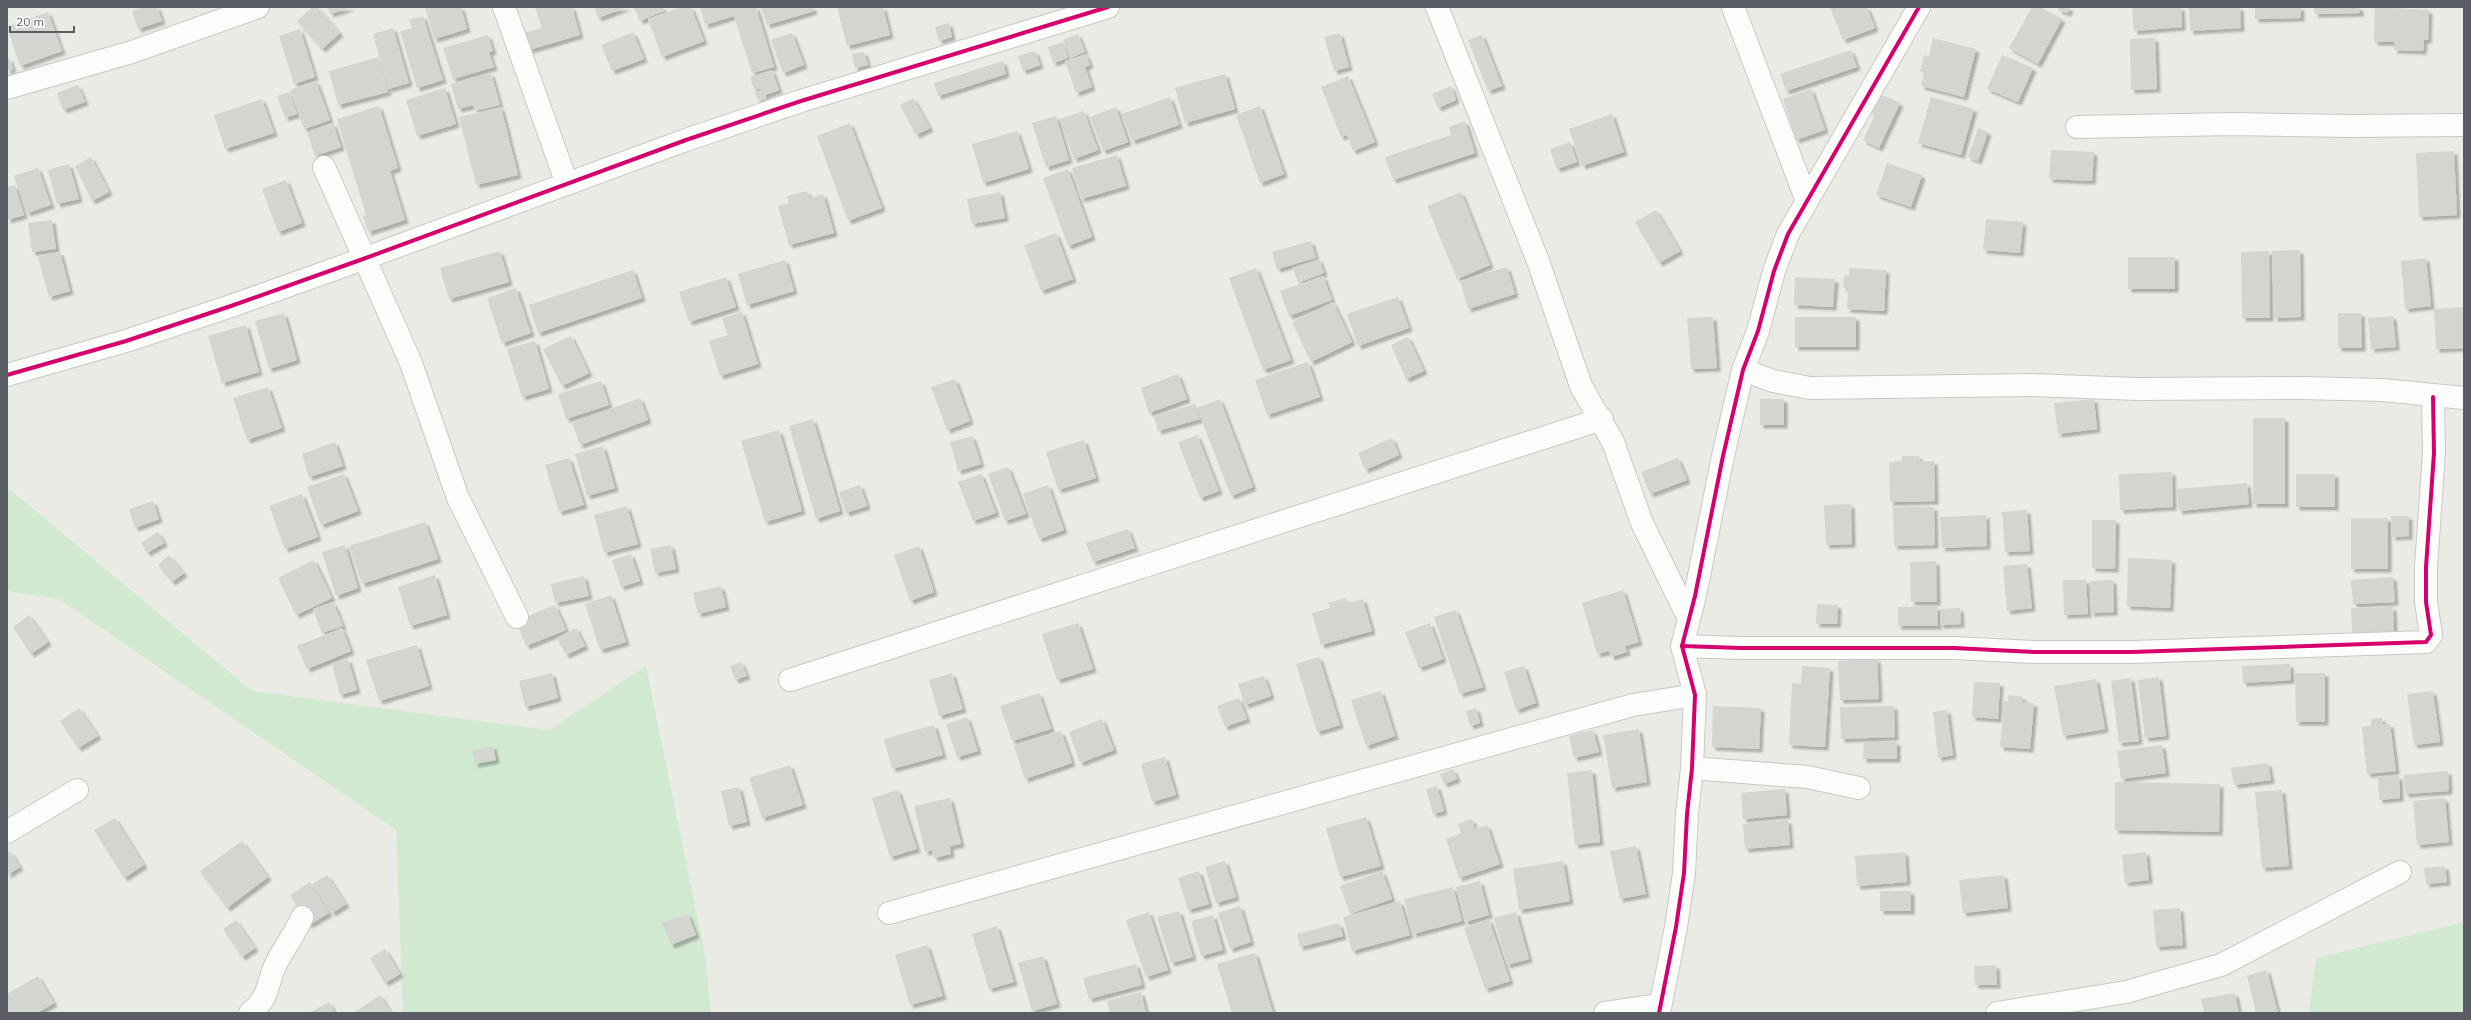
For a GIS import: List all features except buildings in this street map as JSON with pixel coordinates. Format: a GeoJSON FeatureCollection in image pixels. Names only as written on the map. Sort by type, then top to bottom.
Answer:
{"type":"FeatureCollection","features":[{"type":"Feature","properties":{"kind":"street"},"geometry":{"type":"LineString","coordinates":[[7,88],[132,52],[258,7]]}},
{"type":"Feature","properties":{"kind":"street"},"geometry":{"type":"LineString","coordinates":[[504,7],[567,184]]}},
{"type":"Feature","properties":{"kind":"street"},"geometry":{"type":"LineString","coordinates":[[7,375],[126,341],[363,260],[567,184],[801,101],[1108,7]]}},
{"type":"Feature","properties":{"kind":"street"},"geometry":{"type":"LineString","coordinates":[[1436,7],[1538,260],[1581,386],[1602,419],[1613,442],[1642,523],[1688,617]]}},
{"type":"Feature","properties":{"kind":"street"},"geometry":{"type":"LineString","coordinates":[[1733,7],[1807,200]]}},
{"type":"Feature","properties":{"kind":"street"},"geometry":{"type":"LineString","coordinates":[[1605,1013],[1660,1009],[1676,927],[1683,881],[1692,768],[1695,695],[1682,646],[1688,617],[1700,574],[1723,456],[1743,370],[1758,331],[1774,271],[1788,234],[1919,7]]}},
{"type":"Feature","properties":{"kind":"street"},"geometry":{"type":"LineString","coordinates":[[2077,127],[2233,124],[2349,126],[2464,125]]}},
{"type":"Feature","properties":{"kind":"street"},"geometry":{"type":"LineString","coordinates":[[324,167],[363,260],[411,363],[458,498],[517,617]]}},
{"type":"Feature","properties":{"kind":"street"},"geometry":{"type":"LineString","coordinates":[[1743,370],[1773,381],[1810,388],[2032,385],[2137,389],[2301,388],[2383,390],[2433,397],[2464,398]]}},
{"type":"Feature","properties":{"kind":"street"},"geometry":{"type":"LineString","coordinates":[[1682,646],[1741,648],[1954,648],[2034,652],[2132,652],[2426,642],[2431,635],[2426,602],[2426,567],[2434,453],[2433,397]]}},
{"type":"Feature","properties":{"kind":"street"},"geometry":{"type":"LineString","coordinates":[[790,680],[1602,419]]}},
{"type":"Feature","properties":{"kind":"street"},"geometry":{"type":"LineString","coordinates":[[889,913],[1633,705],[1695,695]]}},
{"type":"Feature","properties":{"kind":"street"},"geometry":{"type":"LineString","coordinates":[[1692,768],[1807,777],[1859,788]]}},
{"type":"Feature","properties":{"kind":"street"},"geometry":{"type":"LineString","coordinates":[[7,832],[77,790]]}},
{"type":"Feature","properties":{"kind":"street"},"geometry":{"type":"LineString","coordinates":[[1997,1013],[2126,992],[2221,965],[2400,872]]}},
{"type":"Feature","properties":{"kind":"street"},"geometry":{"type":"LineString","coordinates":[[250,1013],[260,1005],[268,993],[276,965],[296,933],[302,917]]}},
{"type":"Feature","properties":{"kind":"green space"},"geometry":{"type":"Polygon","coordinates":[[[7,487],[252,691],[549,730],[646,666],[705,955],[711,1013],[403,1013],[396,830],[59,599],[7,591],[7,487]]]}},
{"type":"Feature","properties":{"kind":"green space"},"geometry":{"type":"Polygon","coordinates":[[[2464,922],[2464,1013],[2309,1013],[2316,958],[2464,922]]]}},
{"type":"Feature","properties":{"kind":"cycle path"},"geometry":{"type":"LineString","coordinates":[[7,375],[126,341],[231,306],[686,140],[801,101],[1108,7]]}},
{"type":"Feature","properties":{"kind":"cycle path"},"geometry":{"type":"LineString","coordinates":[[1659,1013],[1676,927],[1684,873],[1687,814],[1692,768],[1695,695],[1682,646],[1695,596],[1723,456],[1743,370],[1758,331],[1774,271],[1788,234],[1919,7]]}},
{"type":"Feature","properties":{"kind":"cycle path"},"geometry":{"type":"LineString","coordinates":[[1682,646],[1741,648],[1954,648],[2034,652],[2132,652],[2426,642],[2431,635],[2426,602],[2426,567],[2434,453],[2433,397]]}}]}
